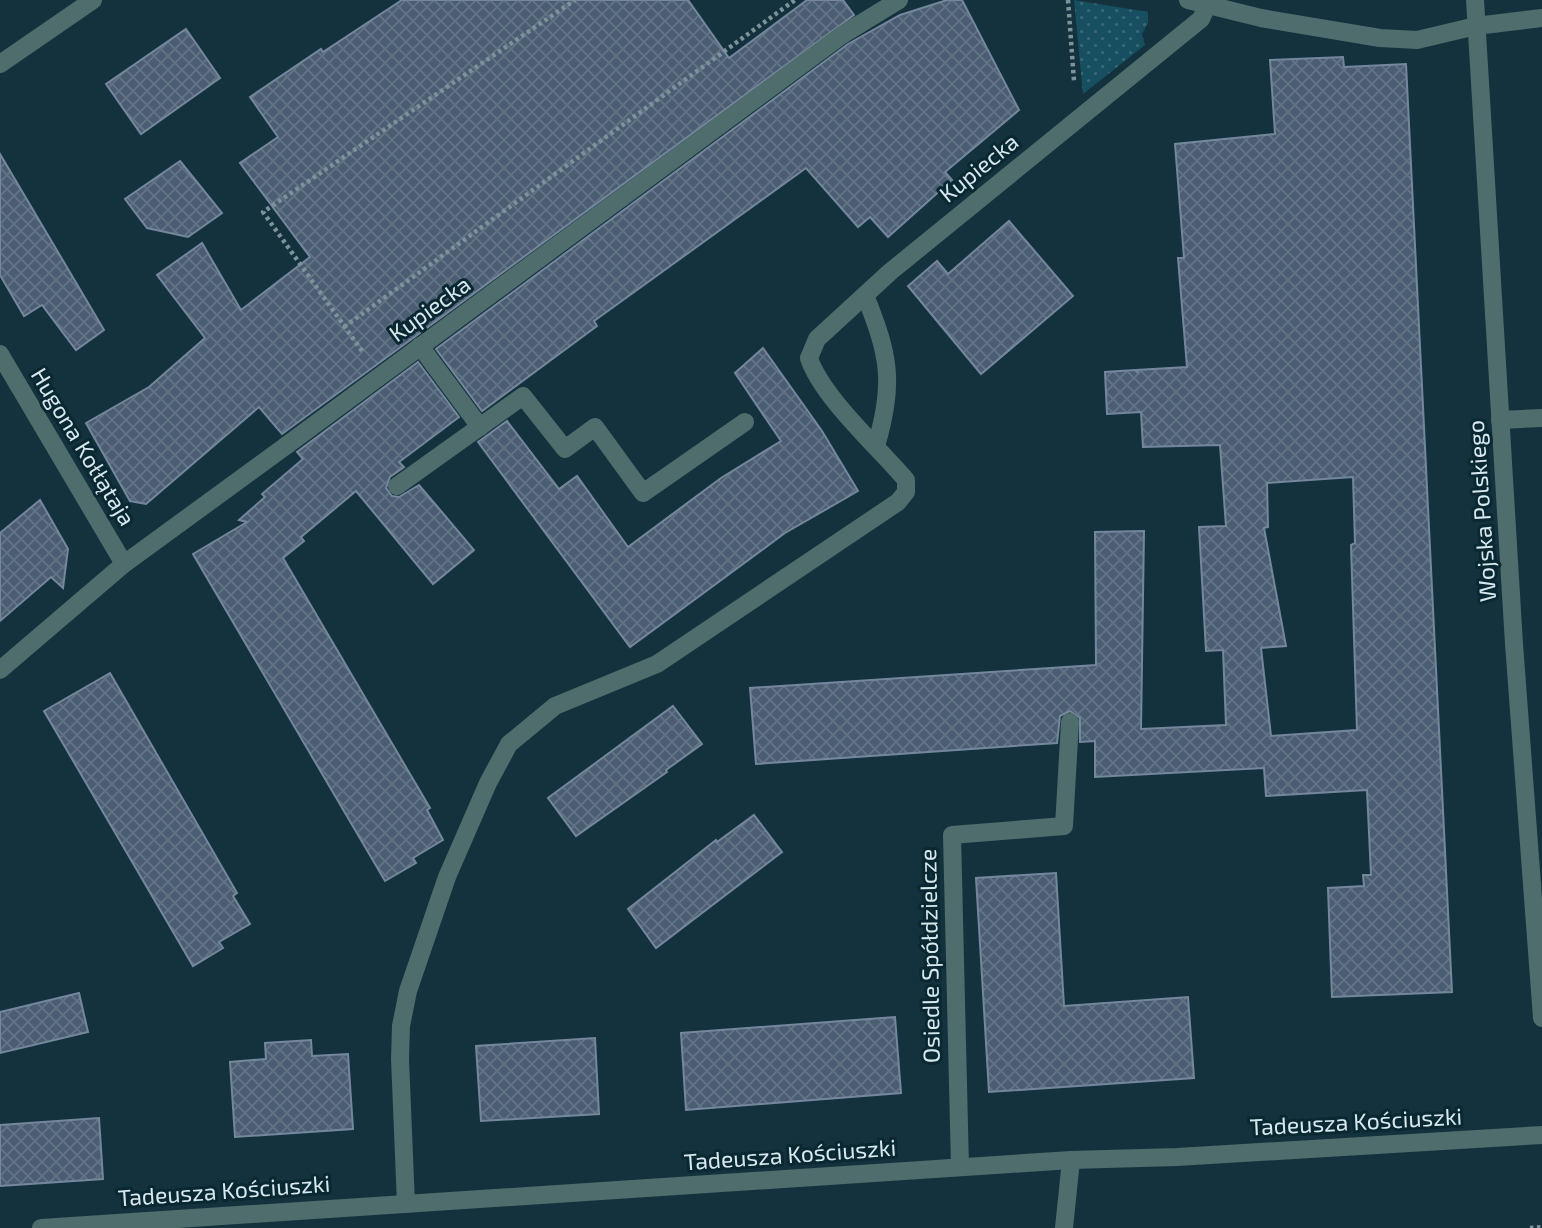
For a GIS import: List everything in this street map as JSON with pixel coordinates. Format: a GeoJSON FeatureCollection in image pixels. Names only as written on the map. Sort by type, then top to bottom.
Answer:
{"type":"FeatureCollection","features":[{"type":"Feature","properties":{"kind":"street"},"geometry":{"type":"LineString","coordinates":[[0,64],[93,0]]}},
{"type":"Feature","properties":{"kind":"street","name":"Kupiecka"},"geometry":{"type":"LineString","coordinates":[[0,670],[124,564],[842,35],[899,0]]}},
{"type":"Feature","properties":{"kind":"street"},"geometry":{"type":"LineString","coordinates":[[1188,0],[1261,18],[1380,38],[1417,40],[1476,26],[1542,18]]}},
{"type":"Feature","properties":{"kind":"street","name":"Wojska Polskiego"},"geometry":{"type":"LineString","coordinates":[[1475,0],[1500,420],[1542,1018]]}},
{"type":"Feature","properties":{"kind":"street","name":"Kupiecka"},"geometry":{"type":"LineString","coordinates":[[876,446],[837,402],[809,358],[817,339],[865,295],[1201,19],[1208,4]]}},
{"type":"Feature","properties":{"kind":"street"},"geometry":{"type":"LineString","coordinates":[[406,1204],[400,1059],[401,1026],[408,991],[447,877],[488,783],[509,744],[555,706],[657,664],[898,502],[906,492],[906,480],[876,446],[888,399],[888,373],[884,343],[865,295]]}},
{"type":"Feature","properties":{"kind":"street"},"geometry":{"type":"LineString","coordinates":[[421,346],[480,427]]}},
{"type":"Feature","properties":{"kind":"street","name":"Hugona Kołłątaja"},"geometry":{"type":"LineString","coordinates":[[0,354],[124,564]]}},
{"type":"Feature","properties":{"kind":"street"},"geometry":{"type":"LineString","coordinates":[[397,486],[523,396],[565,449],[595,427],[643,492],[744,422]]}},
{"type":"Feature","properties":{"kind":"street"},"geometry":{"type":"LineString","coordinates":[[1500,420],[1542,418]]}},
{"type":"Feature","properties":{"kind":"street","name":"Osiedle Spółdzielcze"},"geometry":{"type":"LineString","coordinates":[[960,1167],[952,835],[1064,826],[1070,722]]}},
{"type":"Feature","properties":{"kind":"street","name":"Tadeusza Kościuszki"},"geometry":{"type":"LineString","coordinates":[[41,1228],[1071,1160],[1177,1157],[1542,1135]]}},
{"type":"Feature","properties":{"kind":"street"},"geometry":{"type":"LineString","coordinates":[[1064,1228],[1071,1160]]}},
{"type":"Feature","properties":{"kind":"path"},"geometry":{"type":"LineString","coordinates":[[380,376],[262,212],[575,0]]}},
{"type":"Feature","properties":{"kind":"path"},"geometry":{"type":"LineString","coordinates":[[344,327],[795,0]]}},
{"type":"Feature","properties":{"kind":"path"},"geometry":{"type":"LineString","coordinates":[[1068,0],[1077,120]]}},
{"type":"Feature","properties":{"kind":"path"},"geometry":{"type":"LineString","coordinates":[[1530,1228],[1542,1227]]}},
{"type":"Feature","properties":{"kind":"shaded area"},"geometry":{"type":"Polygon","coordinates":[[[1074,0],[1148,12],[1148,23],[1142,34],[1145,45],[1083,94],[1074,0]]]}},
{"type":"Feature","properties":{"kind":"building"},"geometry":{"type":"Polygon","coordinates":[[[402,0],[688,0],[729,58],[807,0],[843,0],[854,15],[282,434],[259,407],[146,504],[130,501],[86,423],[149,387],[205,338],[157,275],[202,243],[241,310],[310,257],[240,163],[278,137],[250,97],[321,49],[323,52],[402,0]]]}},
{"type":"Feature","properties":{"kind":"building"},"geometry":{"type":"Polygon","coordinates":[[[947,0],[962,0],[1019,110],[945,172],[952,180],[888,237],[870,217],[858,227],[806,168],[594,321],[597,326],[482,411],[436,349],[848,44],[900,15],[947,0]]]}},
{"type":"Feature","properties":{"kind":"building"},"geometry":{"type":"Polygon","coordinates":[[[186,29],[220,78],[141,134],[106,84],[186,29]]]}},
{"type":"Feature","properties":{"kind":"building"},"geometry":{"type":"Polygon","coordinates":[[[1343,57],[1344,67],[1406,64],[1452,992],[1332,997],[1328,888],[1364,886],[1363,875],[1371,875],[1367,790],[1266,796],[1264,768],[1095,777],[1095,741],[1080,742],[1080,718],[1070,711],[1060,716],[1057,743],[756,764],[750,688],[1096,665],[1095,532],[1144,531],[1141,729],[1226,725],[1223,650],[1206,651],[1199,527],[1226,526],[1220,445],[1143,447],[1141,412],[1107,414],[1105,372],[1135,370],[1138,373],[1137,370],[1187,367],[1178,258],[1184,258],[1175,144],[1275,134],[1270,60],[1343,57]],[[1353,477],[1267,483],[1268,527],[1264,528],[1286,646],[1261,648],[1271,736],[1357,730],[1351,545],[1355,543],[1353,477]]]}},
{"type":"Feature","properties":{"kind":"building"},"geometry":{"type":"Polygon","coordinates":[[[0,154],[104,330],[76,350],[42,305],[24,316],[0,275],[0,154]]]}},
{"type":"Feature","properties":{"kind":"building"},"geometry":{"type":"Polygon","coordinates":[[[180,161],[222,213],[188,237],[147,228],[125,199],[180,161]]]}},
{"type":"Feature","properties":{"kind":"building"},"geometry":{"type":"Polygon","coordinates":[[[1009,221],[1073,296],[981,374],[908,286],[937,261],[948,274],[1009,221]]]}},
{"type":"Feature","properties":{"kind":"building"},"geometry":{"type":"Polygon","coordinates":[[[763,348],[822,431],[858,491],[785,533],[630,647],[478,442],[507,421],[559,489],[577,476],[628,547],[721,478],[781,441],[735,373],[763,348]]]}},
{"type":"Feature","properties":{"kind":"building"},"geometry":{"type":"Polygon","coordinates":[[[418,362],[459,417],[399,462],[404,467],[390,477],[386,488],[392,496],[399,497],[419,485],[474,550],[433,584],[356,491],[301,537],[304,541],[283,558],[430,808],[427,810],[443,840],[413,858],[416,863],[385,881],[193,554],[247,522],[239,520],[265,497],[262,494],[303,459],[297,452],[418,362]]]}},
{"type":"Feature","properties":{"kind":"building"},"geometry":{"type":"Polygon","coordinates":[[[40,500],[68,549],[63,588],[51,577],[0,621],[0,533],[40,500]]]}},
{"type":"Feature","properties":{"kind":"building"},"geometry":{"type":"Polygon","coordinates":[[[110,673],[237,893],[233,896],[250,924],[219,942],[223,948],[193,966],[44,711],[110,673]]]}},
{"type":"Feature","properties":{"kind":"building"},"geometry":{"type":"Polygon","coordinates":[[[673,706],[702,744],[576,836],[548,798],[673,706]]]}},
{"type":"Feature","properties":{"kind":"building"},"geometry":{"type":"Polygon","coordinates":[[[754,815],[782,852],[656,948],[628,909],[716,840],[717,842],[754,815]]]}},
{"type":"Feature","properties":{"kind":"building"},"geometry":{"type":"Polygon","coordinates":[[[1056,873],[1064,1006],[1188,997],[1194,1078],[989,1092],[976,878],[1056,873]]]}},
{"type":"Feature","properties":{"kind":"building"},"geometry":{"type":"Polygon","coordinates":[[[79,993],[88,1032],[0,1053],[0,1012],[79,993]]]}},
{"type":"Feature","properties":{"kind":"building"},"geometry":{"type":"Polygon","coordinates":[[[895,1017],[901,1093],[686,1110],[681,1033],[895,1017]]]}},
{"type":"Feature","properties":{"kind":"building"},"geometry":{"type":"Polygon","coordinates":[[[595,1038],[599,1114],[481,1121],[476,1046],[595,1038]]]}},
{"type":"Feature","properties":{"kind":"building"},"geometry":{"type":"Polygon","coordinates":[[[311,1040],[312,1056],[348,1054],[353,1129],[235,1137],[230,1062],[266,1059],[265,1043],[311,1040]]]}},
{"type":"Feature","properties":{"kind":"building"},"geometry":{"type":"Polygon","coordinates":[[[99,1118],[103,1179],[0,1186],[0,1125],[99,1118]]]}}]}
